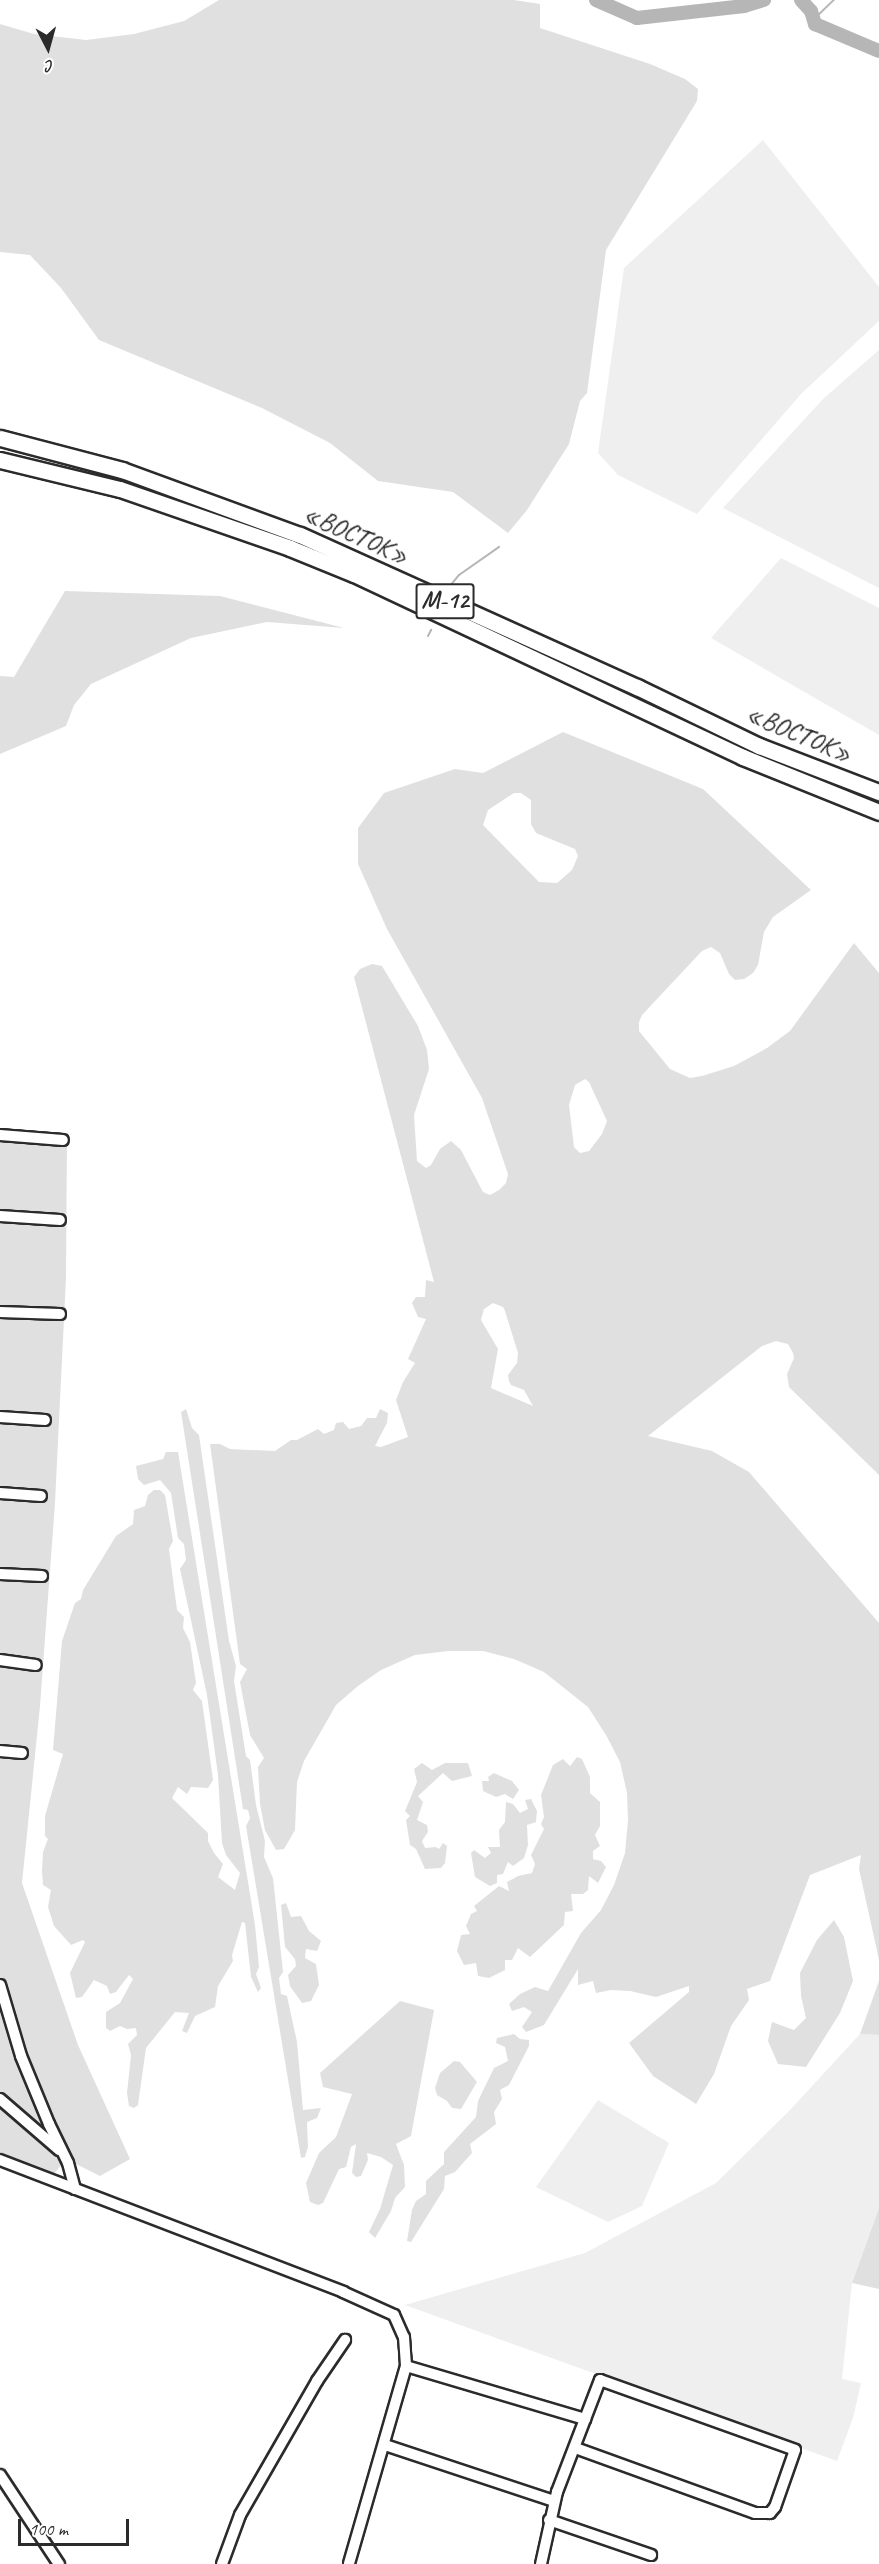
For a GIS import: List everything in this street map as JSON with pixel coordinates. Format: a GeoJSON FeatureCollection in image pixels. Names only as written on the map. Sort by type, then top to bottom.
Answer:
{"type":"FeatureCollection","features":[{"type":"Feature","properties":{"kind":"highway","name":"«ВОСТОК»"},"geometry":{"type":"LineString","coordinates":[[0,438],[122,470],[300,535],[637,687],[759,746],[879,792]]}},
{"type":"Feature","properties":{"kind":"highway","name":"«ВОСТОК»"},"geometry":{"type":"LineString","coordinates":[[0,459],[120,489],[290,548],[354,574],[743,757],[879,812]]}},
{"type":"Feature","properties":{"kind":"street"},"geometry":{"type":"LineString","coordinates":[[0,1135],[63,1140]]}},
{"type":"Feature","properties":{"kind":"street"},"geometry":{"type":"LineString","coordinates":[[0,1216],[60,1220]]}},
{"type":"Feature","properties":{"kind":"street"},"geometry":{"type":"LineString","coordinates":[[0,1312],[60,1314]]}},
{"type":"Feature","properties":{"kind":"street"},"geometry":{"type":"LineString","coordinates":[[0,1417],[45,1420]]}},
{"type":"Feature","properties":{"kind":"street"},"geometry":{"type":"LineString","coordinates":[[0,1493],[41,1496]]}},
{"type":"Feature","properties":{"kind":"street"},"geometry":{"type":"LineString","coordinates":[[0,1574],[42,1576]]}},
{"type":"Feature","properties":{"kind":"street"},"geometry":{"type":"LineString","coordinates":[[0,1660],[36,1665]]}},
{"type":"Feature","properties":{"kind":"street"},"geometry":{"type":"LineString","coordinates":[[0,1751],[22,1754]]}},
{"type":"Feature","properties":{"kind":"street"},"geometry":{"type":"LineString","coordinates":[[0,1985],[21,2056],[64,2154],[75,2189]]}},
{"type":"Feature","properties":{"kind":"street"},"geometry":{"type":"LineString","coordinates":[[0,2098],[64,2154]]}},
{"type":"Feature","properties":{"kind":"street"},"geometry":{"type":"LineString","coordinates":[[0,2160],[390,2312],[397,2320],[404,2337],[406,2366],[349,2564]]}},
{"type":"Feature","properties":{"kind":"street"},"geometry":{"type":"LineString","coordinates":[[222,2564],[240,2515],[317,2381],[345,2340]]}},
{"type":"Feature","properties":{"kind":"street"},"geometry":{"type":"LineString","coordinates":[[406,2366],[585,2419]]}},
{"type":"Feature","properties":{"kind":"street"},"geometry":{"type":"LineString","coordinates":[[541,2564],[554,2500],[600,2380],[795,2450],[776,2507],[770,2513],[755,2513],[575,2448]]}},
{"type":"Feature","properties":{"kind":"street"},"geometry":{"type":"LineString","coordinates":[[385,2445],[554,2500]]}},
{"type":"Feature","properties":{"kind":"street"},"geometry":{"type":"LineString","coordinates":[[0,2475],[59,2564]]}},
{"type":"Feature","properties":{"kind":"street"},"geometry":{"type":"LineString","coordinates":[[549,2520],[651,2555]]}},
{"type":"Feature","properties":{"kind":"shaded area"},"geometry":{"type":"Polygon","coordinates":[[[219,0],[514,0],[540,4],[540,28],[650,64],[685,79],[698,89],[697,101],[606,250],[587,393],[580,401],[569,444],[527,510],[508,533],[453,492],[378,481],[330,443],[262,408],[99,340],[61,288],[30,255],[0,252],[0,24],[34,34],[86,40],[134,34],[184,21],[219,0]]]}},
{"type":"Feature","properties":{"kind":"shaded area"},"geometry":{"type":"Polygon","coordinates":[[[763,140],[879,287],[879,321],[801,394],[697,514],[618,475],[598,453],[624,268],[763,140]]]}},
{"type":"Feature","properties":{"kind":"shaded area"},"geometry":{"type":"Polygon","coordinates":[[[879,350],[879,588],[723,508],[823,399],[879,350]]]}},
{"type":"Feature","properties":{"kind":"shaded area"},"geometry":{"type":"Polygon","coordinates":[[[781,558],[879,608],[879,735],[711,638],[781,558]]]}},
{"type":"Feature","properties":{"kind":"shaded area"},"geometry":{"type":"Polygon","coordinates":[[[65,591],[220,596],[344,628],[267,622],[191,638],[91,684],[74,705],[66,726],[0,754],[0,676],[14,677],[65,591]]]}},
{"type":"Feature","properties":{"kind":"shaded area"},"geometry":{"type":"Polygon","coordinates":[[[563,732],[703,789],[811,890],[773,917],[764,932],[758,965],[753,973],[744,979],[735,980],[729,974],[720,953],[711,947],[702,951],[642,1015],[639,1031],[670,1069],[690,1078],[702,1076],[734,1066],[767,1048],[790,1031],[854,943],[879,973],[879,1475],[789,1387],[787,1374],[794,1358],[793,1353],[788,1344],[776,1341],[762,1346],[648,1436],[712,1451],[749,1472],[879,1623],[879,1960],[859,1869],[861,1855],[810,1875],[770,1981],[747,1989],[749,2000],[731,2026],[714,2074],[696,2104],[653,2076],[629,2043],[689,1992],[689,1986],[656,1997],[630,1991],[611,1990],[596,1993],[593,1981],[578,1985],[578,1969],[544,2025],[526,2032],[522,2027],[532,2012],[524,2007],[512,2011],[509,2004],[520,1994],[535,1987],[548,1991],[581,1933],[601,1910],[614,1885],[625,1853],[628,1820],[627,1793],[620,1762],[588,1707],[544,1672],[514,1659],[483,1651],[448,1651],[415,1655],[381,1670],[336,1705],[304,1761],[297,1782],[295,1830],[284,1849],[276,1850],[265,1830],[260,1804],[258,1767],[264,1758],[250,1735],[240,1682],[247,1669],[240,1664],[210,1444],[220,1444],[230,1449],[275,1451],[291,1440],[297,1440],[318,1429],[324,1434],[334,1430],[336,1423],[343,1422],[349,1429],[361,1426],[367,1418],[376,1418],[380,1409],[388,1413],[387,1423],[375,1446],[381,1447],[408,1437],[396,1400],[403,1382],[415,1363],[408,1359],[426,1319],[418,1317],[412,1303],[416,1297],[425,1297],[426,1280],[434,1282],[354,977],[360,969],[372,964],[382,966],[418,1026],[427,1050],[429,1069],[414,1115],[417,1161],[426,1168],[431,1165],[440,1149],[451,1141],[461,1150],[483,1192],[490,1195],[506,1183],[508,1174],[482,1098],[387,929],[358,864],[358,828],[384,793],[455,769],[483,773],[563,732]],[[514,793],[488,810],[483,825],[539,882],[557,883],[572,870],[578,856],[575,849],[536,833],[531,824],[531,800],[521,793],[514,793]],[[585,1079],[575,1085],[569,1105],[574,1147],[580,1153],[589,1151],[602,1134],[607,1121],[589,1082],[585,1079]],[[493,1303],[484,1309],[481,1320],[498,1349],[491,1388],[533,1406],[524,1390],[511,1385],[509,1381],[508,1375],[517,1363],[518,1353],[503,1307],[493,1303]]]}},
{"type":"Feature","properties":{"kind":"shaded area"},"geometry":{"type":"Polygon","coordinates":[[[0,1131],[67,1136],[66,1278],[55,1503],[40,1706],[22,1883],[78,2045],[130,2159],[100,2176],[66,2159],[54,2174],[0,2155],[0,1131]]]}},
{"type":"Feature","properties":{"kind":"shaded area"},"geometry":{"type":"Polygon","coordinates":[[[186,1409],[192,1428],[199,1435],[229,1641],[236,1666],[234,1681],[246,1756],[250,1760],[256,1805],[265,1841],[264,1857],[273,1878],[283,1972],[279,1978],[281,1994],[287,1996],[297,2042],[303,2110],[321,2108],[317,2118],[307,2122],[308,2147],[305,2157],[301,2158],[246,1826],[250,1818],[248,1810],[243,1809],[181,1412],[186,1409]]]}},
{"type":"Feature","properties":{"kind":"shaded area"},"geometry":{"type":"Polygon","coordinates":[[[166,1452],[178,1452],[255,1925],[259,1967],[256,1974],[261,1988],[258,1992],[251,1977],[245,1923],[242,1922],[232,1955],[233,1961],[218,1986],[215,2007],[195,2016],[187,2033],[182,2031],[189,2013],[175,2012],[146,2048],[138,2105],[134,2108],[129,2106],[127,2093],[131,2055],[128,2044],[137,2035],[136,2028],[127,2029],[120,2026],[110,2031],[106,2028],[106,2012],[120,2003],[133,1979],[129,1975],[116,1992],[110,1994],[107,1986],[94,1980],[82,1997],[76,1998],[70,1973],[85,1942],[83,1940],[71,1945],[54,1926],[48,1907],[51,1890],[43,1885],[42,1871],[43,1852],[48,1839],[45,1836],[45,1816],[63,1754],[53,1750],[62,1641],[75,1603],[81,1599],[83,1590],[116,1536],[133,1524],[134,1510],[145,1506],[148,1495],[154,1490],[160,1490],[165,1495],[173,1541],[169,1549],[177,1610],[184,1617],[183,1628],[190,1642],[196,1683],[193,1690],[202,1701],[213,1780],[208,1788],[191,1787],[187,1794],[178,1787],[172,1798],[208,1833],[208,1841],[223,1864],[218,1877],[235,1890],[240,1873],[226,1855],[222,1843],[218,1775],[207,1695],[180,1569],[186,1560],[184,1544],[178,1538],[171,1493],[160,1480],[144,1485],[138,1479],[136,1466],[163,1459],[166,1452]]]}},
{"type":"Feature","properties":{"kind":"shaded area"},"geometry":{"type":"Polygon","coordinates":[[[577,1757],[582,1759],[590,1777],[590,1793],[600,1802],[600,1826],[595,1835],[600,1846],[593,1851],[593,1859],[601,1861],[606,1867],[598,1883],[589,1876],[588,1890],[583,1894],[571,1894],[573,1911],[565,1912],[564,1925],[530,1957],[518,1948],[512,1960],[505,1960],[505,1970],[489,1978],[478,1976],[476,1963],[464,1965],[457,1951],[461,1935],[470,1934],[466,1926],[471,1914],[477,1911],[474,1906],[499,1886],[509,1891],[507,1882],[518,1876],[532,1873],[535,1864],[531,1855],[544,1829],[541,1824],[544,1817],[541,1795],[553,1765],[563,1759],[570,1766],[577,1757]]]}},
{"type":"Feature","properties":{"kind":"shaded area"},"geometry":{"type":"Polygon","coordinates":[[[422,1763],[432,1770],[445,1763],[468,1763],[472,1776],[452,1781],[443,1773],[418,1796],[423,1802],[417,1820],[427,1825],[428,1832],[422,1841],[425,1848],[439,1849],[443,1843],[447,1846],[445,1863],[441,1868],[425,1869],[416,1849],[410,1845],[406,1820],[410,1816],[405,1811],[417,1782],[414,1769],[422,1763]]]}},
{"type":"Feature","properties":{"kind":"shaded area"},"geometry":{"type":"Polygon","coordinates":[[[494,1773],[512,1781],[519,1790],[513,1799],[505,1794],[496,1797],[483,1791],[482,1781],[489,1781],[488,1777],[494,1773]]]}},
{"type":"Feature","properties":{"kind":"shaded area"},"geometry":{"type":"Polygon","coordinates":[[[531,1799],[537,1811],[536,1822],[527,1825],[528,1845],[524,1858],[513,1866],[508,1862],[503,1874],[497,1875],[497,1883],[490,1886],[475,1877],[471,1853],[474,1850],[485,1858],[491,1853],[488,1847],[500,1847],[499,1830],[505,1822],[506,1802],[513,1804],[520,1813],[528,1809],[525,1800],[531,1799]]]}},
{"type":"Feature","properties":{"kind":"shaded area"},"geometry":{"type":"Polygon","coordinates":[[[286,1903],[291,1917],[301,1916],[309,1931],[321,1941],[317,1951],[306,1949],[305,1958],[316,1964],[319,1985],[311,2001],[302,2003],[290,1986],[288,1975],[296,1966],[295,1959],[285,1947],[281,1905],[286,1903]]]}},
{"type":"Feature","properties":{"kind":"shaded area"},"geometry":{"type":"Polygon","coordinates":[[[834,1920],[844,1937],[853,1981],[840,2013],[806,2067],[778,2064],[768,2041],[772,2022],[794,2030],[806,2018],[801,1996],[800,1973],[817,1940],[834,1920]]]}},
{"type":"Feature","properties":{"kind":"shaded area"},"geometry":{"type":"Polygon","coordinates":[[[879,1981],[879,2035],[860,2034],[879,1981]]]}},
{"type":"Feature","properties":{"kind":"shaded area"},"geometry":{"type":"Polygon","coordinates":[[[400,2001],[434,2010],[411,2136],[396,2144],[404,2165],[405,2187],[395,2198],[391,2211],[375,2238],[369,2232],[380,2209],[393,2165],[381,2157],[367,2153],[368,2160],[361,2176],[356,2177],[352,2173],[356,2144],[351,2147],[346,2167],[339,2169],[323,2203],[318,2205],[310,2202],[306,2183],[319,2153],[336,2137],[352,2094],[323,2087],[320,2073],[400,2001]]]}},
{"type":"Feature","properties":{"kind":"shaded area"},"geometry":{"type":"Polygon","coordinates":[[[514,2034],[520,2039],[529,2040],[529,2046],[509,2085],[500,2090],[502,2099],[494,2112],[496,2124],[470,2144],[472,2153],[455,2172],[445,2176],[444,2189],[411,2242],[407,2241],[412,2210],[416,2201],[426,2194],[426,2181],[444,2164],[444,2152],[476,2117],[478,2101],[494,2068],[508,2061],[505,2047],[496,2043],[497,2038],[514,2034]]]}},
{"type":"Feature","properties":{"kind":"shaded area"},"geometry":{"type":"Polygon","coordinates":[[[860,2034],[879,2035],[879,2208],[852,2283],[842,2379],[861,2383],[853,2418],[837,2461],[405,2305],[585,2253],[716,2183],[790,2110],[860,2034]]]}},
{"type":"Feature","properties":{"kind":"shaded area"},"geometry":{"type":"Polygon","coordinates":[[[454,2061],[460,2062],[477,2082],[461,2109],[452,2108],[447,2101],[437,2095],[435,2088],[440,2073],[454,2061]]]}},
{"type":"Feature","properties":{"kind":"shaded area"},"geometry":{"type":"Polygon","coordinates":[[[598,2100],[669,2143],[642,2206],[608,2222],[536,2187],[598,2100]]]}},
{"type":"Feature","properties":{"kind":"shaded area"},"geometry":{"type":"Polygon","coordinates":[[[879,2208],[879,2289],[852,2283],[879,2208]]]}},
{"type":"Feature","properties":{"kind":"waterway"},"geometry":{"type":"LineString","coordinates":[[596,0],[637,18],[744,6],[764,0]]}},
{"type":"Feature","properties":{"kind":"waterway"},"geometry":{"type":"LineString","coordinates":[[801,0],[811,11],[815,24],[879,51]]}},
{"type":"Feature","properties":{"kind":"waterway"},"geometry":{"type":"LineString","coordinates":[[813,20],[834,0]]}},
{"type":"Feature","properties":{"kind":"waterway"},"geometry":{"type":"LineString","coordinates":[[450,586],[459,575],[499,547]]}},
{"type":"Feature","properties":{"kind":"waterway"},"geometry":{"type":"LineString","coordinates":[[428,636],[431,630]]}}]}
